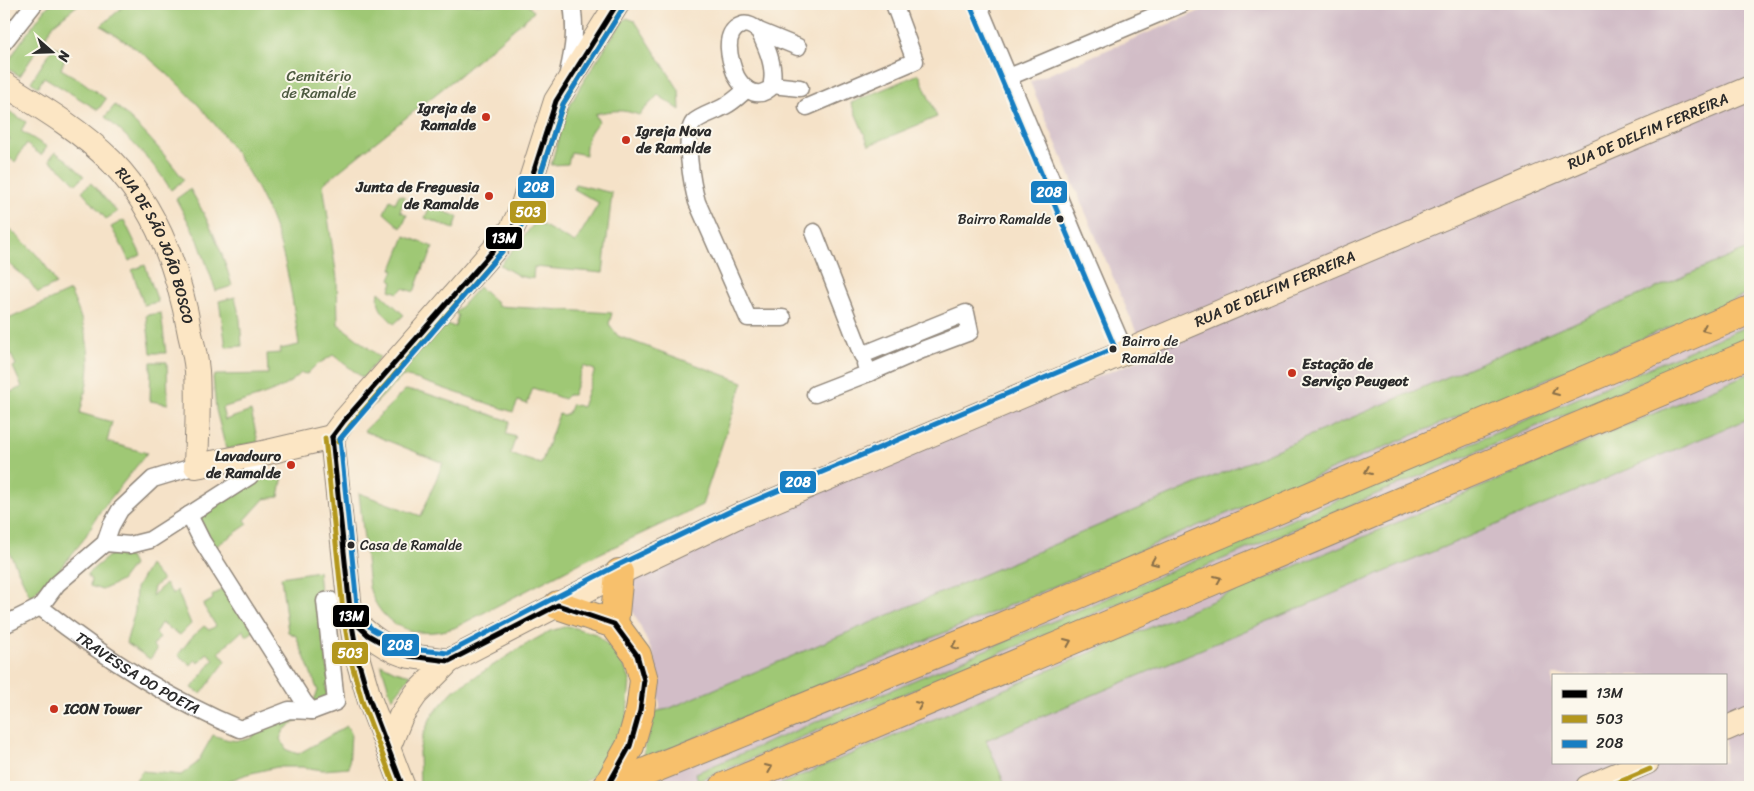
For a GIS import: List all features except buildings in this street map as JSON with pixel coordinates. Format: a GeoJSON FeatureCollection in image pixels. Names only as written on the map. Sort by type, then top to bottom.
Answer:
{"type":"FeatureCollection","features":[{"type":"Feature","properties":{"kind":"highway"},"geometry":{"type":"LineString","coordinates":[[608,787],[835,696],[1750,310]]}},
{"type":"Feature","properties":{"kind":"highway"},"geometry":{"type":"LineString","coordinates":[[724,787],[1750,354]]}},
{"type":"Feature","properties":{"kind":"highway"},"geometry":{"type":"LineString","coordinates":[[614,624],[619,573]]}},
{"type":"Feature","properties":{"kind":"highway"},"geometry":{"type":"LineString","coordinates":[[558,605],[614,624],[637,655],[644,680],[640,711],[632,740],[608,787]]}},
{"type":"Feature","properties":{"kind":"highway"},"geometry":{"type":"LineString","coordinates":[[646,787],[820,714],[835,696]]}},
{"type":"Feature","properties":{"kind":"street"},"geometry":{"type":"LineString","coordinates":[[4,42],[34,4]]}},
{"type":"Feature","properties":{"kind":"street"},"geometry":{"type":"LineString","coordinates":[[565,84],[574,47],[572,4]]}},
{"type":"Feature","properties":{"kind":"street"},"geometry":{"type":"LineString","coordinates":[[807,107],[915,60],[894,4]]}},
{"type":"Feature","properties":{"kind":"street"},"geometry":{"type":"LineString","coordinates":[[978,4],[1125,352]]}},
{"type":"Feature","properties":{"kind":"street"},"geometry":{"type":"LineString","coordinates":[[1009,77],[1182,4]]}},
{"type":"Feature","properties":{"kind":"street"},"geometry":{"type":"LineString","coordinates":[[403,787],[370,701],[358,660],[351,619],[332,437],[344,420],[512,229],[522,208],[556,101],[614,5]]}},
{"type":"Feature","properties":{"kind":"street"},"geometry":{"type":"LineString","coordinates":[[759,31],[767,47],[772,66],[772,85],[769,90],[759,94],[747,90],[736,76],[731,59],[729,37],[732,32],[744,24],[798,47]]}},
{"type":"Feature","properties":{"kind":"street","name":"RUA DE SÃO JOÃO BOSCO"},"geometry":{"type":"LineString","coordinates":[[4,84],[70,126],[111,161],[135,190],[152,217],[176,271],[197,369],[196,466]]}},
{"type":"Feature","properties":{"kind":"street"},"geometry":{"type":"LineString","coordinates":[[772,85],[800,88]]}},
{"type":"Feature","properties":{"kind":"street","name":"RUA DE DELFIM FERREIRA"},"geometry":{"type":"LineString","coordinates":[[388,748],[400,716],[416,694],[449,661],[619,573],[740,515],[1750,88]]}},
{"type":"Feature","properties":{"kind":"street"},"geometry":{"type":"LineString","coordinates":[[747,90],[727,105],[694,122],[689,132],[693,187],[697,202],[748,318],[783,318]]}},
{"type":"Feature","properties":{"kind":"street"},"geometry":{"type":"LineString","coordinates":[[814,232],[869,373]]}},
{"type":"Feature","properties":{"kind":"street"},"geometry":{"type":"LineString","coordinates":[[815,394],[970,332],[966,313],[862,355]]}},
{"type":"Feature","properties":{"kind":"street"},"geometry":{"type":"LineString","coordinates":[[915,332],[922,350]]}},
{"type":"Feature","properties":{"kind":"street"},"geometry":{"type":"LineString","coordinates":[[4,624],[40,607],[56,584],[105,543],[111,526],[120,510],[153,479],[196,466],[332,437]]}},
{"type":"Feature","properties":{"kind":"street"},"geometry":{"type":"LineString","coordinates":[[105,543],[130,546],[150,540],[250,476],[259,454]]}},
{"type":"Feature","properties":{"kind":"street"},"geometry":{"type":"LineString","coordinates":[[189,515],[202,541],[250,618],[312,711],[336,702],[325,601],[330,600]]}},
{"type":"Feature","properties":{"kind":"street","name":"TRAVESSA DO POETA"},"geometry":{"type":"LineString","coordinates":[[40,607],[78,637],[154,685],[207,716],[240,729],[289,710],[312,711]]}},
{"type":"Feature","properties":{"kind":"street"},"geometry":{"type":"LineString","coordinates":[[351,619],[368,635],[398,652],[409,656],[449,661]]}},
{"type":"Feature","properties":{"kind":"street"},"geometry":{"type":"LineString","coordinates":[[1726,729],[1750,718]]}},
{"type":"Feature","properties":{"kind":"street"},"geometry":{"type":"LineString","coordinates":[[1588,787],[1642,764]]}},
{"type":"Feature","properties":{"kind":"shaded area"},"geometry":{"type":"Polygon","coordinates":[[[1217,4],[1750,4],[1750,787],[658,787],[647,755],[660,707],[653,654],[631,607],[631,574],[882,462],[1147,357],[1030,82],[1217,4]]]}},
{"type":"Feature","properties":{"kind":"green space"},"geometry":{"type":"Polygon","coordinates":[[[51,4],[79,4],[54,24],[20,76],[8,69],[7,64],[20,43],[51,4]]]}},
{"type":"Feature","properties":{"kind":"green space","name":"Cemitério de Ramalde"},"geometry":{"type":"Polygon","coordinates":[[[126,4],[527,4],[534,12],[457,77],[323,184],[337,278],[338,324],[380,357],[363,378],[333,355],[315,366],[307,374],[301,373],[284,386],[222,408],[225,420],[251,411],[258,442],[226,449],[216,410],[213,377],[216,375],[268,374],[267,354],[280,353],[280,349],[299,345],[292,295],[281,247],[270,216],[249,174],[236,153],[207,115],[191,97],[150,60],[130,44],[101,26],[126,4]]]}},
{"type":"Feature","properties":{"kind":"green space"},"geometry":{"type":"Polygon","coordinates":[[[627,18],[635,21],[679,90],[680,110],[658,95],[639,115],[617,111],[595,114],[599,122],[588,137],[586,155],[571,152],[568,164],[551,165],[565,115],[580,87],[621,23],[627,18]]]}},
{"type":"Feature","properties":{"kind":"green space"},"geometry":{"type":"Polygon","coordinates":[[[54,46],[67,53],[61,69],[106,99],[98,110],[44,77],[38,87],[31,82],[54,46]]]}},
{"type":"Feature","properties":{"kind":"green space"},"geometry":{"type":"Polygon","coordinates":[[[919,74],[937,117],[869,145],[851,103],[919,74]]]}},
{"type":"Feature","properties":{"kind":"green space"},"geometry":{"type":"Polygon","coordinates":[[[115,105],[152,141],[184,180],[171,190],[141,151],[105,117],[115,105]]]}},
{"type":"Feature","properties":{"kind":"green space"},"geometry":{"type":"Polygon","coordinates":[[[4,108],[26,122],[21,131],[47,147],[41,155],[26,144],[15,162],[4,154],[4,148],[10,139],[4,135],[4,108]]]}},
{"type":"Feature","properties":{"kind":"green space"},"geometry":{"type":"Polygon","coordinates":[[[55,152],[84,176],[76,184],[49,160],[55,152]]]}},
{"type":"Feature","properties":{"kind":"green space"},"geometry":{"type":"Polygon","coordinates":[[[91,183],[117,212],[106,219],[82,191],[91,183]]]}},
{"type":"Feature","properties":{"kind":"green space"},"geometry":{"type":"Polygon","coordinates":[[[575,184],[612,193],[603,273],[534,267],[533,279],[519,276],[500,265],[535,221],[575,243],[599,203],[574,189],[575,184]]]}},
{"type":"Feature","properties":{"kind":"green space"},"geometry":{"type":"Polygon","coordinates":[[[190,189],[214,236],[232,286],[216,291],[198,240],[176,199],[190,189]]]}},
{"type":"Feature","properties":{"kind":"green space"},"geometry":{"type":"Polygon","coordinates":[[[399,195],[405,197],[400,211],[407,215],[401,228],[384,213],[390,200],[395,203],[399,195]]]}},
{"type":"Feature","properties":{"kind":"green space"},"geometry":{"type":"Polygon","coordinates":[[[430,206],[458,217],[454,229],[425,218],[430,206]]]}},
{"type":"Feature","properties":{"kind":"green space"},"geometry":{"type":"Polygon","coordinates":[[[124,220],[141,255],[129,261],[111,227],[124,220]]]}},
{"type":"Feature","properties":{"kind":"green space"},"geometry":{"type":"Polygon","coordinates":[[[8,228],[41,260],[56,284],[38,293],[29,281],[4,259],[4,233],[8,228]]]}},
{"type":"Feature","properties":{"kind":"green space"},"geometry":{"type":"Polygon","coordinates":[[[405,236],[433,247],[427,264],[424,264],[414,292],[403,288],[398,293],[390,290],[393,282],[390,279],[405,236]]]}},
{"type":"Feature","properties":{"kind":"green space"},"geometry":{"type":"Polygon","coordinates":[[[1750,248],[1750,293],[642,760],[653,712],[668,709],[1750,248]]]}},
{"type":"Feature","properties":{"kind":"green space"},"geometry":{"type":"Polygon","coordinates":[[[145,265],[158,302],[144,305],[132,270],[145,265]]]}},
{"type":"Feature","properties":{"kind":"green space"},"geometry":{"type":"Polygon","coordinates":[[[479,287],[497,303],[497,306],[612,313],[609,324],[618,336],[743,382],[702,505],[584,561],[454,628],[440,631],[413,631],[391,621],[374,601],[369,587],[359,493],[421,516],[443,463],[364,431],[405,390],[422,392],[510,421],[506,434],[516,437],[510,454],[541,464],[559,414],[568,413],[572,404],[582,407],[595,370],[583,366],[573,395],[568,395],[564,399],[533,388],[527,404],[518,401],[513,412],[403,376],[369,410],[441,322],[455,327],[458,315],[455,313],[479,287]]]}},
{"type":"Feature","properties":{"kind":"green space"},"geometry":{"type":"Polygon","coordinates":[[[70,291],[83,326],[89,354],[88,376],[80,413],[112,422],[107,442],[147,453],[99,513],[84,539],[52,579],[38,589],[31,598],[4,541],[4,395],[22,387],[13,367],[16,365],[4,341],[4,321],[70,291]]]}},
{"type":"Feature","properties":{"kind":"green space"},"geometry":{"type":"Polygon","coordinates":[[[379,292],[404,315],[394,324],[380,306],[379,292]]]}},
{"type":"Feature","properties":{"kind":"green space"},"geometry":{"type":"Polygon","coordinates":[[[235,297],[240,319],[242,346],[226,347],[219,301],[235,297]]]}},
{"type":"Feature","properties":{"kind":"green space"},"geometry":{"type":"Polygon","coordinates":[[[161,313],[166,353],[151,353],[146,315],[161,313]]]}},
{"type":"Feature","properties":{"kind":"green space"},"geometry":{"type":"Polygon","coordinates":[[[1750,325],[1750,336],[698,781],[696,773],[1750,325]]]}},
{"type":"Feature","properties":{"kind":"green space"},"geometry":{"type":"Polygon","coordinates":[[[151,362],[167,362],[168,404],[150,401],[151,362]]]}},
{"type":"Feature","properties":{"kind":"green space"},"geometry":{"type":"Polygon","coordinates":[[[1750,373],[1750,418],[986,740],[1006,787],[774,787],[1750,373]]]}},
{"type":"Feature","properties":{"kind":"green space"},"geometry":{"type":"Polygon","coordinates":[[[267,472],[283,475],[279,497],[264,499],[245,520],[248,524],[212,549],[199,514],[267,472]]]}},
{"type":"Feature","properties":{"kind":"green space"},"geometry":{"type":"Polygon","coordinates":[[[118,552],[119,555],[129,557],[133,565],[121,581],[102,590],[90,586],[91,580],[87,574],[110,555],[118,552]]]}},
{"type":"Feature","properties":{"kind":"green space"},"geometry":{"type":"Polygon","coordinates":[[[149,565],[162,580],[154,587],[152,596],[165,584],[173,594],[177,590],[191,624],[180,635],[161,623],[155,633],[160,637],[153,646],[157,650],[150,659],[126,643],[135,611],[136,588],[149,565]]]}},
{"type":"Feature","properties":{"kind":"green space"},"geometry":{"type":"Polygon","coordinates":[[[318,571],[329,684],[326,685],[327,699],[312,704],[318,691],[296,636],[288,632],[281,577],[318,571]]]}},
{"type":"Feature","properties":{"kind":"green space"},"geometry":{"type":"Polygon","coordinates":[[[225,587],[254,631],[247,636],[243,630],[219,652],[226,661],[201,694],[192,688],[214,659],[207,653],[199,663],[195,660],[191,665],[178,655],[191,638],[204,626],[209,630],[216,626],[203,605],[213,599],[212,596],[225,587]]]}},
{"type":"Feature","properties":{"kind":"green space"},"geometry":{"type":"Polygon","coordinates":[[[568,626],[596,634],[620,657],[630,680],[627,716],[620,743],[602,770],[577,787],[420,787],[419,752],[423,735],[432,715],[453,691],[525,645],[550,631],[568,626]]]}},
{"type":"Feature","properties":{"kind":"green space"},"geometry":{"type":"Polygon","coordinates":[[[381,664],[395,671],[411,675],[392,699],[381,664]]]}},
{"type":"Feature","properties":{"kind":"green space"},"geometry":{"type":"Polygon","coordinates":[[[293,716],[300,718],[284,730],[280,739],[287,750],[298,754],[347,726],[351,733],[349,768],[323,770],[302,767],[277,767],[247,774],[213,787],[131,787],[142,771],[181,775],[197,763],[213,735],[232,740],[246,740],[251,738],[256,732],[293,716]]]}},
{"type":"Feature","properties":{"kind":"transit line","name":"13M"},"geometry":{"type":"LineString","coordinates":[[332,437],[512,229],[522,208],[556,101],[617,4]]}},
{"type":"Feature","properties":{"kind":"transit line","name":"208"},"geometry":{"type":"LineString","coordinates":[[623,8],[563,104],[529,210],[518,233],[340,439],[358,615],[372,629],[411,649],[448,653],[616,566],[737,508],[1115,348],[971,7]]}},
{"type":"Feature","properties":{"kind":"transit line","name":"503"},"geometry":{"type":"LineString","coordinates":[[338,442],[518,233],[529,210],[563,104],[621,11]]}},
{"type":"Feature","properties":{"kind":"transit line","name":"13M"},"geometry":{"type":"LineString","coordinates":[[332,437],[351,619],[358,660],[370,701],[403,787]]}},
{"type":"Feature","properties":{"kind":"transit line","name":"503"},"geometry":{"type":"LineString","coordinates":[[325,438],[344,620],[351,661],[363,704],[395,787]]}},
{"type":"Feature","properties":{"kind":"transit line","name":"13M"},"geometry":{"type":"LineString","coordinates":[[351,619],[368,635],[398,652],[409,656],[449,661],[558,605],[614,624],[637,655],[644,680],[640,711],[630,746],[607,787]]}},
{"type":"Feature","properties":{"kind":"transit line","name":"503"},"geometry":{"type":"LineString","coordinates":[[1607,787],[1650,769]]}},
{"type":"Feature","properties":{"kind":"place","name":"Igreja de Ramalde"},"geometry":{"type":"Point","coordinates":[486,117]}},
{"type":"Feature","properties":{"kind":"place","name":"Igreja Nova de Ramalde"},"geometry":{"type":"Point","coordinates":[626,140]}},
{"type":"Feature","properties":{"kind":"place","name":"Junta de Freguesia de Ramalde"},"geometry":{"type":"Point","coordinates":[489,196]}},
{"type":"Feature","properties":{"kind":"place","name":"Bairro Ramalde"},"geometry":{"type":"Point","coordinates":[1060,219]}},
{"type":"Feature","properties":{"kind":"place","name":"Bairro de Ramalde"},"geometry":{"type":"Point","coordinates":[1113,349]}},
{"type":"Feature","properties":{"kind":"place","name":"Estação de Serviço Peugeot"},"geometry":{"type":"Point","coordinates":[1292,373]}},
{"type":"Feature","properties":{"kind":"place","name":"Lavadouro de Ramalde"},"geometry":{"type":"Point","coordinates":[291,465]}},
{"type":"Feature","properties":{"kind":"place","name":"Casa de Ramalde"},"geometry":{"type":"Point","coordinates":[351,545]}},
{"type":"Feature","properties":{"kind":"place","name":"ICON Tower"},"geometry":{"type":"Point","coordinates":[54,709]}}]}
